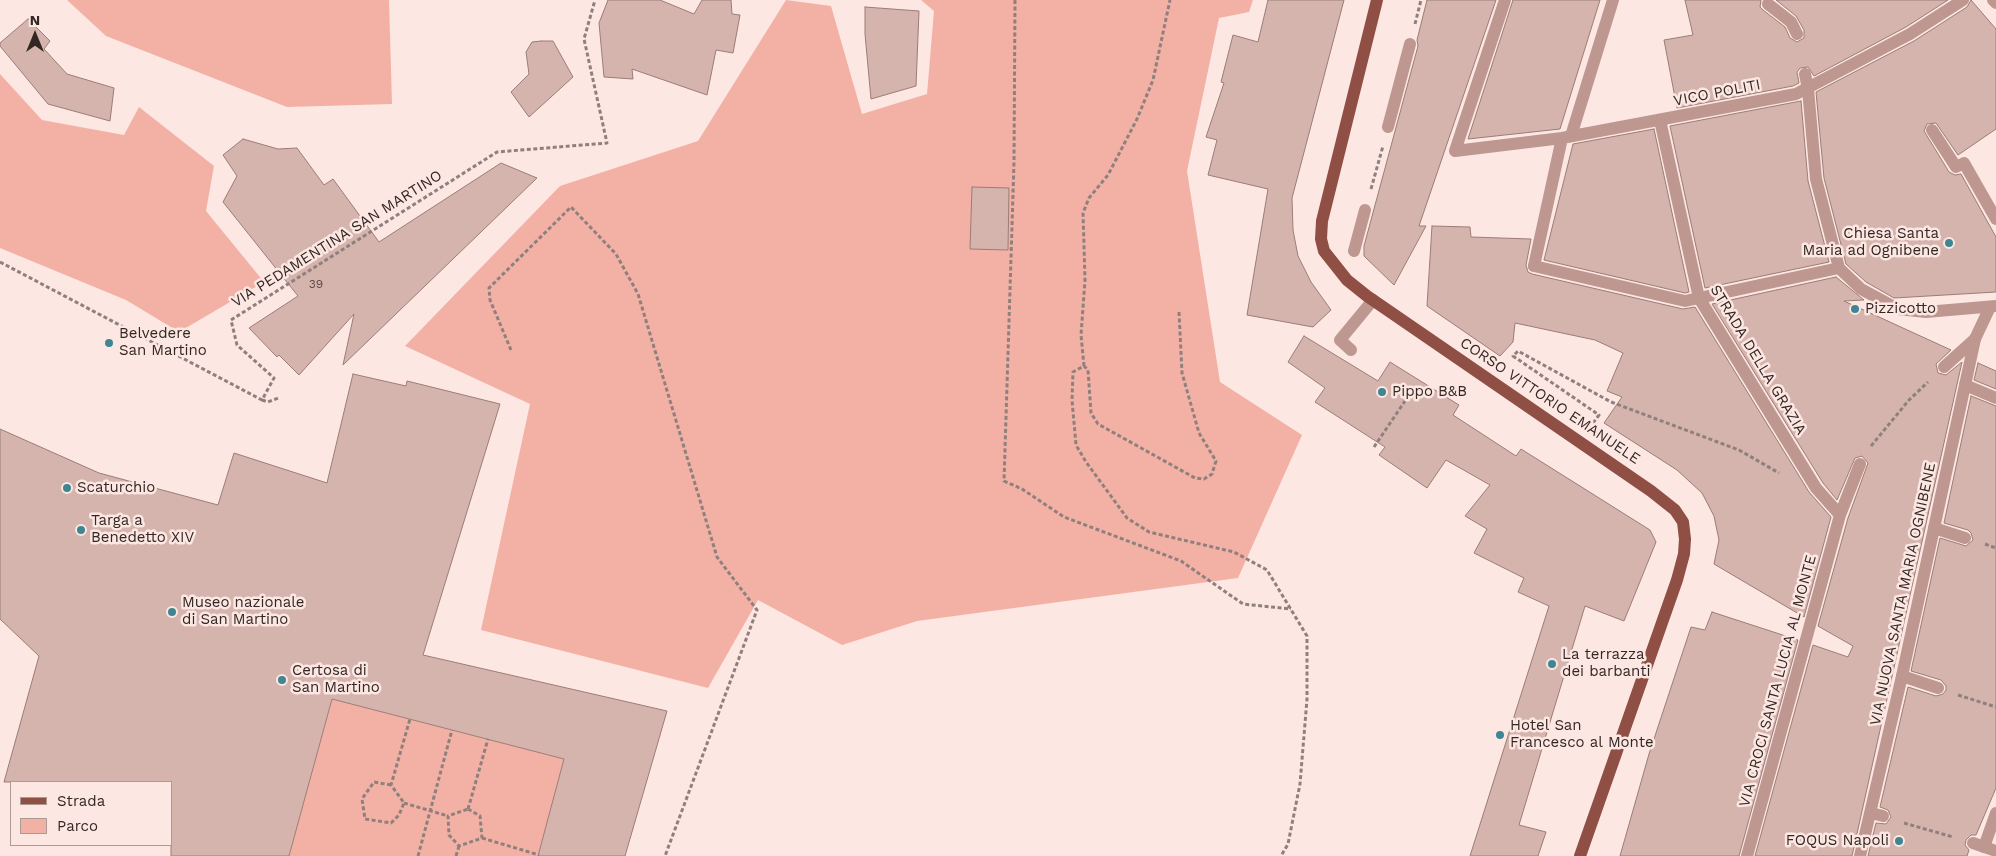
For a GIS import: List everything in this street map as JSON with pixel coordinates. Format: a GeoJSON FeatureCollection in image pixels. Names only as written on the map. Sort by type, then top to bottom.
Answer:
{"type":"FeatureCollection","features":[{"type":"Feature","properties":{"kind":"main road","name":"CORSO VITTORIO EMANUELE"},"geometry":{"type":"LineString","coordinates":[[1377,0],[1322,221],[1321,239],[1324,251],[1331,263],[1347,280],[1373,300],[1651,490],[1675,510],[1683,522],[1684,554],[1677,580],[1580,856]]}},
{"type":"Feature","properties":{"kind":"street","name":"VICO POLITI"},"geometry":{"type":"LineString","coordinates":[[1505,0],[1455,151],[1567,137],[1775,98],[1808,89],[1910,34],[1963,0]]}},
{"type":"Feature","properties":{"kind":"street"},"geometry":{"type":"LineString","coordinates":[[1613,0],[1567,137],[1534,266],[1685,301],[1838,268]]}},
{"type":"Feature","properties":{"kind":"street"},"geometry":{"type":"LineString","coordinates":[[1993,0],[1996,3]]}},
{"type":"Feature","properties":{"kind":"street"},"geometry":{"type":"LineString","coordinates":[[1768,4],[1791,22],[1797,34]]}},
{"type":"Feature","properties":{"kind":"street"},"geometry":{"type":"LineString","coordinates":[[1388,126],[1410,44]]}},
{"type":"Feature","properties":{"kind":"street"},"geometry":{"type":"LineString","coordinates":[[1805,74],[1816,179],[1838,268],[1861,289],[1898,309],[1926,312],[1993,307]]}},
{"type":"Feature","properties":{"kind":"street","name":"STRADA DELLA GRAZIA"},"geometry":{"type":"LineString","coordinates":[[1660,120],[1698,298],[1816,488],[1840,514]]}},
{"type":"Feature","properties":{"kind":"street"},"geometry":{"type":"LineString","coordinates":[[1932,130],[1956,167],[1964,163],[1996,218]]}},
{"type":"Feature","properties":{"kind":"street"},"geometry":{"type":"LineString","coordinates":[[1354,251],[1365,210]]}},
{"type":"Feature","properties":{"kind":"street"},"geometry":{"type":"LineString","coordinates":[[1352,350],[1340,340],[1373,300]]}},
{"type":"Feature","properties":{"kind":"street"},"geometry":{"type":"LineString","coordinates":[[1944,367],[1975,339],[1993,307]]}},
{"type":"Feature","properties":{"kind":"street","name":"VIA NUOVA SANTA MARIA OGNIBENE"},"geometry":{"type":"LineString","coordinates":[[1860,856],[1877,815],[1902,676],[1975,339]]}},
{"type":"Feature","properties":{"kind":"street"},"geometry":{"type":"LineString","coordinates":[[1965,385],[1996,398]]}},
{"type":"Feature","properties":{"kind":"street","name":"VIA CROCI SANTA LUCIA AL MONTE"},"geometry":{"type":"LineString","coordinates":[[1747,856],[1840,514],[1860,464]]}},
{"type":"Feature","properties":{"kind":"street"},"geometry":{"type":"LineString","coordinates":[[1934,528],[1965,538]]}},
{"type":"Feature","properties":{"kind":"street"},"geometry":{"type":"LineString","coordinates":[[1902,676],[1938,688]]}},
{"type":"Feature","properties":{"kind":"street"},"geometry":{"type":"LineString","coordinates":[[1984,847],[1996,813]]}},
{"type":"Feature","properties":{"kind":"path","name":"VIA PEDAMENTINA SAN MARTINO"},"geometry":{"type":"LineString","coordinates":[[262,400],[274,378],[237,345],[232,320],[497,152],[607,143],[584,39],[595,0]]}},
{"type":"Feature","properties":{"kind":"path"},"geometry":{"type":"LineString","coordinates":[[1015,0],[1014,162],[1004,481],[1022,490],[1064,517],[1181,560],[1243,604],[1292,610]]}},
{"type":"Feature","properties":{"kind":"path"},"geometry":{"type":"LineString","coordinates":[[1170,0],[1153,80],[1137,119],[1108,175],[1089,198],[1083,213],[1085,280],[1081,335],[1084,366],[1088,370],[1091,413],[1098,424],[1195,478],[1209,478],[1215,471],[1216,461],[1199,433],[1182,372],[1179,312]]}},
{"type":"Feature","properties":{"kind":"path"},"geometry":{"type":"LineString","coordinates":[[1365,210],[1388,126]]}},
{"type":"Feature","properties":{"kind":"path"},"geometry":{"type":"LineString","coordinates":[[512,350],[490,300],[489,288],[571,208],[616,254],[638,294],[716,557],[757,610],[664,856]]}},
{"type":"Feature","properties":{"kind":"path"},"geometry":{"type":"LineString","coordinates":[[0,262],[262,400],[268,402],[278,398]]}},
{"type":"Feature","properties":{"kind":"path"},"geometry":{"type":"LineString","coordinates":[[1593,423],[1599,415],[1513,356],[1518,351],[1611,402],[1739,450],[1759,460],[1784,477]]}},
{"type":"Feature","properties":{"kind":"path"},"geometry":{"type":"LineString","coordinates":[[1084,366],[1073,372],[1072,400],[1076,445],[1086,462],[1127,518],[1149,532],[1234,552],[1267,570],[1307,636],[1308,700],[1300,784],[1288,844],[1281,856]]}},
{"type":"Feature","properties":{"kind":"path"},"geometry":{"type":"LineString","coordinates":[[1860,464],[1886,426],[1909,400],[1944,367]]}},
{"type":"Feature","properties":{"kind":"path"},"geometry":{"type":"LineString","coordinates":[[1374,447],[1407,398]]}},
{"type":"Feature","properties":{"kind":"path"},"geometry":{"type":"LineString","coordinates":[[1938,688],[1996,707]]}},
{"type":"Feature","properties":{"kind":"path"},"geometry":{"type":"LineString","coordinates":[[390,785],[410,719]]}},
{"type":"Feature","properties":{"kind":"path"},"geometry":{"type":"LineString","coordinates":[[418,856],[452,730]]}},
{"type":"Feature","properties":{"kind":"path"},"geometry":{"type":"LineString","coordinates":[[468,809],[488,739]]}},
{"type":"Feature","properties":{"kind":"path"},"geometry":{"type":"LineString","coordinates":[[404,803],[399,815],[390,823],[365,818],[362,799],[374,782],[390,785],[404,803],[430,812],[448,816],[468,809],[480,816],[482,838]]}},
{"type":"Feature","properties":{"kind":"path"},"geometry":{"type":"LineString","coordinates":[[1877,815],[1984,847]]}},
{"type":"Feature","properties":{"kind":"path"},"geometry":{"type":"LineString","coordinates":[[448,816],[449,835],[459,846]]}},
{"type":"Feature","properties":{"kind":"path"},"geometry":{"type":"LineString","coordinates":[[459,846],[482,838],[539,854]]}},
{"type":"Feature","properties":{"kind":"path"},"geometry":{"type":"LineString","coordinates":[[456,856],[459,846]]}},
{"type":"Feature","properties":{"kind":"green space"},"geometry":{"type":"Polygon","coordinates":[[[67,0],[389,0],[392,104],[287,107],[106,36],[67,0]]]}},
{"type":"Feature","properties":{"kind":"green space"},"geometry":{"type":"Polygon","coordinates":[[[786,0],[831,6],[862,114],[927,94],[934,11],[921,0],[1253,0],[1249,12],[1219,18],[1187,171],[1220,382],[1302,435],[1238,578],[917,621],[842,645],[758,600],[708,688],[481,630],[530,404],[405,346],[560,186],[698,141],[786,0]]]}},
{"type":"Feature","properties":{"kind":"green space"},"geometry":{"type":"Polygon","coordinates":[[[0,74],[42,120],[124,135],[139,107],[214,166],[206,211],[264,282],[179,332],[126,300],[0,248],[0,74]]]}},
{"type":"Feature","properties":{"kind":"green space"},"geometry":{"type":"Polygon","coordinates":[[[332,699],[564,759],[538,856],[289,856],[332,699]]]}},
{"type":"Feature","properties":{"kind":"building"},"geometry":{"type":"Polygon","coordinates":[[[608,0],[660,0],[694,14],[702,0],[731,0],[732,14],[740,15],[733,53],[716,50],[707,95],[632,69],[633,79],[604,77],[599,23],[608,0]]]}},
{"type":"Feature","properties":{"kind":"building"},"geometry":{"type":"Polygon","coordinates":[[[1268,0],[1344,0],[1292,198],[1293,230],[1298,256],[1311,282],[1331,310],[1313,327],[1247,315],[1268,189],[1208,175],[1217,140],[1206,137],[1224,83],[1221,82],[1233,35],[1258,42],[1268,0]]]}},
{"type":"Feature","properties":{"kind":"building"},"geometry":{"type":"Polygon","coordinates":[[[1427,0],[1496,0],[1419,226],[1426,226],[1394,285],[1364,256],[1364,246],[1418,46],[1417,40],[1427,0]]]}},
{"type":"Feature","properties":{"kind":"building"},"geometry":{"type":"Polygon","coordinates":[[[1513,0],[1600,0],[1560,129],[1468,139],[1513,0]]]}},
{"type":"Feature","properties":{"kind":"building"},"geometry":{"type":"Polygon","coordinates":[[[1685,0],[1761,0],[1760,7],[1785,27],[1790,38],[1797,42],[1804,38],[1804,30],[1796,16],[1776,0],[1948,0],[1906,27],[1814,76],[1808,67],[1800,68],[1797,72],[1799,83],[1793,86],[1677,108],[1664,40],[1693,35],[1685,0]]]}},
{"type":"Feature","properties":{"kind":"building"},"geometry":{"type":"Polygon","coordinates":[[[1971,0],[1996,29],[1996,129],[1958,155],[1936,123],[1927,124],[1924,131],[1949,172],[1955,175],[1961,174],[1996,237],[1996,292],[1894,298],[1866,282],[1846,264],[1824,178],[1816,92],[1914,41],[1967,7],[1971,0]]]}},
{"type":"Feature","properties":{"kind":"building"},"geometry":{"type":"Polygon","coordinates":[[[865,7],[919,11],[916,86],[871,99],[865,34],[865,7]]]}},
{"type":"Feature","properties":{"kind":"building"},"geometry":{"type":"Polygon","coordinates":[[[28,19],[50,41],[44,49],[67,74],[114,88],[110,121],[48,104],[0,46],[0,43],[28,19]]]}},
{"type":"Feature","properties":{"kind":"building"},"geometry":{"type":"Polygon","coordinates":[[[553,41],[573,77],[529,117],[511,92],[529,74],[526,52],[532,42],[553,41]]]}},
{"type":"Feature","properties":{"kind":"building"},"geometry":{"type":"Polygon","coordinates":[[[1801,101],[1808,181],[1829,262],[1705,288],[1670,126],[1801,101]]]}},
{"type":"Feature","properties":{"kind":"building"},"geometry":{"type":"Polygon","coordinates":[[[1654,129],[1689,292],[1685,293],[1544,260],[1573,144],[1654,129]]]}},
{"type":"Feature","properties":{"kind":"building"},"geometry":{"type":"Polygon","coordinates":[[[243,139],[278,149],[297,148],[324,185],[333,179],[379,242],[501,163],[537,178],[343,365],[354,314],[299,375],[279,355],[277,357],[249,328],[298,296],[223,202],[237,176],[223,155],[243,139]]]}},
{"type":"Feature","properties":{"kind":"building"},"geometry":{"type":"Polygon","coordinates":[[[972,187],[1009,188],[1008,250],[970,249],[972,187]]]}},
{"type":"Feature","properties":{"kind":"building"},"geometry":{"type":"Polygon","coordinates":[[[1432,226],[1470,227],[1471,237],[1531,239],[1526,265],[1528,272],[1532,274],[1683,309],[1695,307],[1809,492],[1831,517],[1804,617],[1714,564],[1719,540],[1714,516],[1702,493],[1677,470],[1604,423],[1622,397],[1607,391],[1623,353],[1595,340],[1515,323],[1513,342],[1500,356],[1427,306],[1432,226]]]}},
{"type":"Feature","properties":{"kind":"building"},"geometry":{"type":"Polygon","coordinates":[[[1836,277],[1864,300],[1844,301],[1951,350],[1936,364],[1938,373],[1946,375],[1962,362],[1852,856],[1755,856],[1813,645],[1848,657],[1853,646],[1818,626],[1848,518],[1868,463],[1862,456],[1855,458],[1837,500],[1823,483],[1712,304],[1836,277]]]}},
{"type":"Feature","properties":{"kind":"building"},"geometry":{"type":"Polygon","coordinates":[[[1304,336],[1378,381],[1390,362],[1459,405],[1453,415],[1516,456],[1521,449],[1650,530],[1656,542],[1624,621],[1585,606],[1519,825],[1546,832],[1538,856],[1470,856],[1549,606],[1518,592],[1524,578],[1474,553],[1487,529],[1465,516],[1490,485],[1446,460],[1427,488],[1379,455],[1385,447],[1315,402],[1325,388],[1288,362],[1304,336]]]}},
{"type":"Feature","properties":{"kind":"building"},"geometry":{"type":"Polygon","coordinates":[[[1978,363],[1996,371],[1996,389],[1974,380],[1978,363]]]}},
{"type":"Feature","properties":{"kind":"building","name":"Certosa di San Martino"},"geometry":{"type":"Polygon","coordinates":[[[353,374],[406,386],[407,381],[500,404],[423,655],[667,711],[625,856],[538,856],[564,759],[332,699],[289,856],[171,856],[172,781],[4,782],[39,656],[0,619],[0,429],[99,473],[218,505],[234,453],[327,483],[353,374]]]}},
{"type":"Feature","properties":{"kind":"building"},"geometry":{"type":"Polygon","coordinates":[[[1971,396],[1996,406],[1996,788],[1976,835],[1971,835],[1966,840],[1965,845],[1969,850],[1967,856],[1868,856],[1876,823],[1886,824],[1891,817],[1888,810],[1880,807],[1908,687],[1936,696],[1943,694],[1946,690],[1946,686],[1941,680],[1911,671],[1940,538],[1966,546],[1973,540],[1968,530],[1944,523],[1971,396]]]}},
{"type":"Feature","properties":{"kind":"building"},"geometry":{"type":"Polygon","coordinates":[[[1712,612],[1798,640],[1739,856],[1620,856],[1649,754],[1691,627],[1705,630],[1712,612]]]}},
{"type":"Feature","properties":{"kind":"place","name":"Chiesa Santa Maria ad Ognibene"},"geometry":{"type":"Point","coordinates":[1949,243]}},
{"type":"Feature","properties":{"kind":"place","name":"Pizzicotto"},"geometry":{"type":"Point","coordinates":[1855,309]}},
{"type":"Feature","properties":{"kind":"place","name":"Belvedere San Martino"},"geometry":{"type":"Point","coordinates":[109,343]}},
{"type":"Feature","properties":{"kind":"place","name":"Pippo B&B"},"geometry":{"type":"Point","coordinates":[1382,392]}},
{"type":"Feature","properties":{"kind":"place","name":"Scaturchio"},"geometry":{"type":"Point","coordinates":[67,488]}},
{"type":"Feature","properties":{"kind":"place","name":"Targa a Benedetto XIV"},"geometry":{"type":"Point","coordinates":[81,530]}},
{"type":"Feature","properties":{"kind":"place","name":"Museo nazionale di San Martino"},"geometry":{"type":"Point","coordinates":[172,612]}},
{"type":"Feature","properties":{"kind":"place","name":"La terrazza dei barbanti"},"geometry":{"type":"Point","coordinates":[1552,664]}},
{"type":"Feature","properties":{"kind":"place","name":"Certosa di San Martino"},"geometry":{"type":"Point","coordinates":[282,680]}},
{"type":"Feature","properties":{"kind":"place","name":"Hotel San Francesco al Monte"},"geometry":{"type":"Point","coordinates":[1500,735]}},
{"type":"Feature","properties":{"kind":"place","name":"FOQUS Napoli"},"geometry":{"type":"Point","coordinates":[1899,841]}}]}
